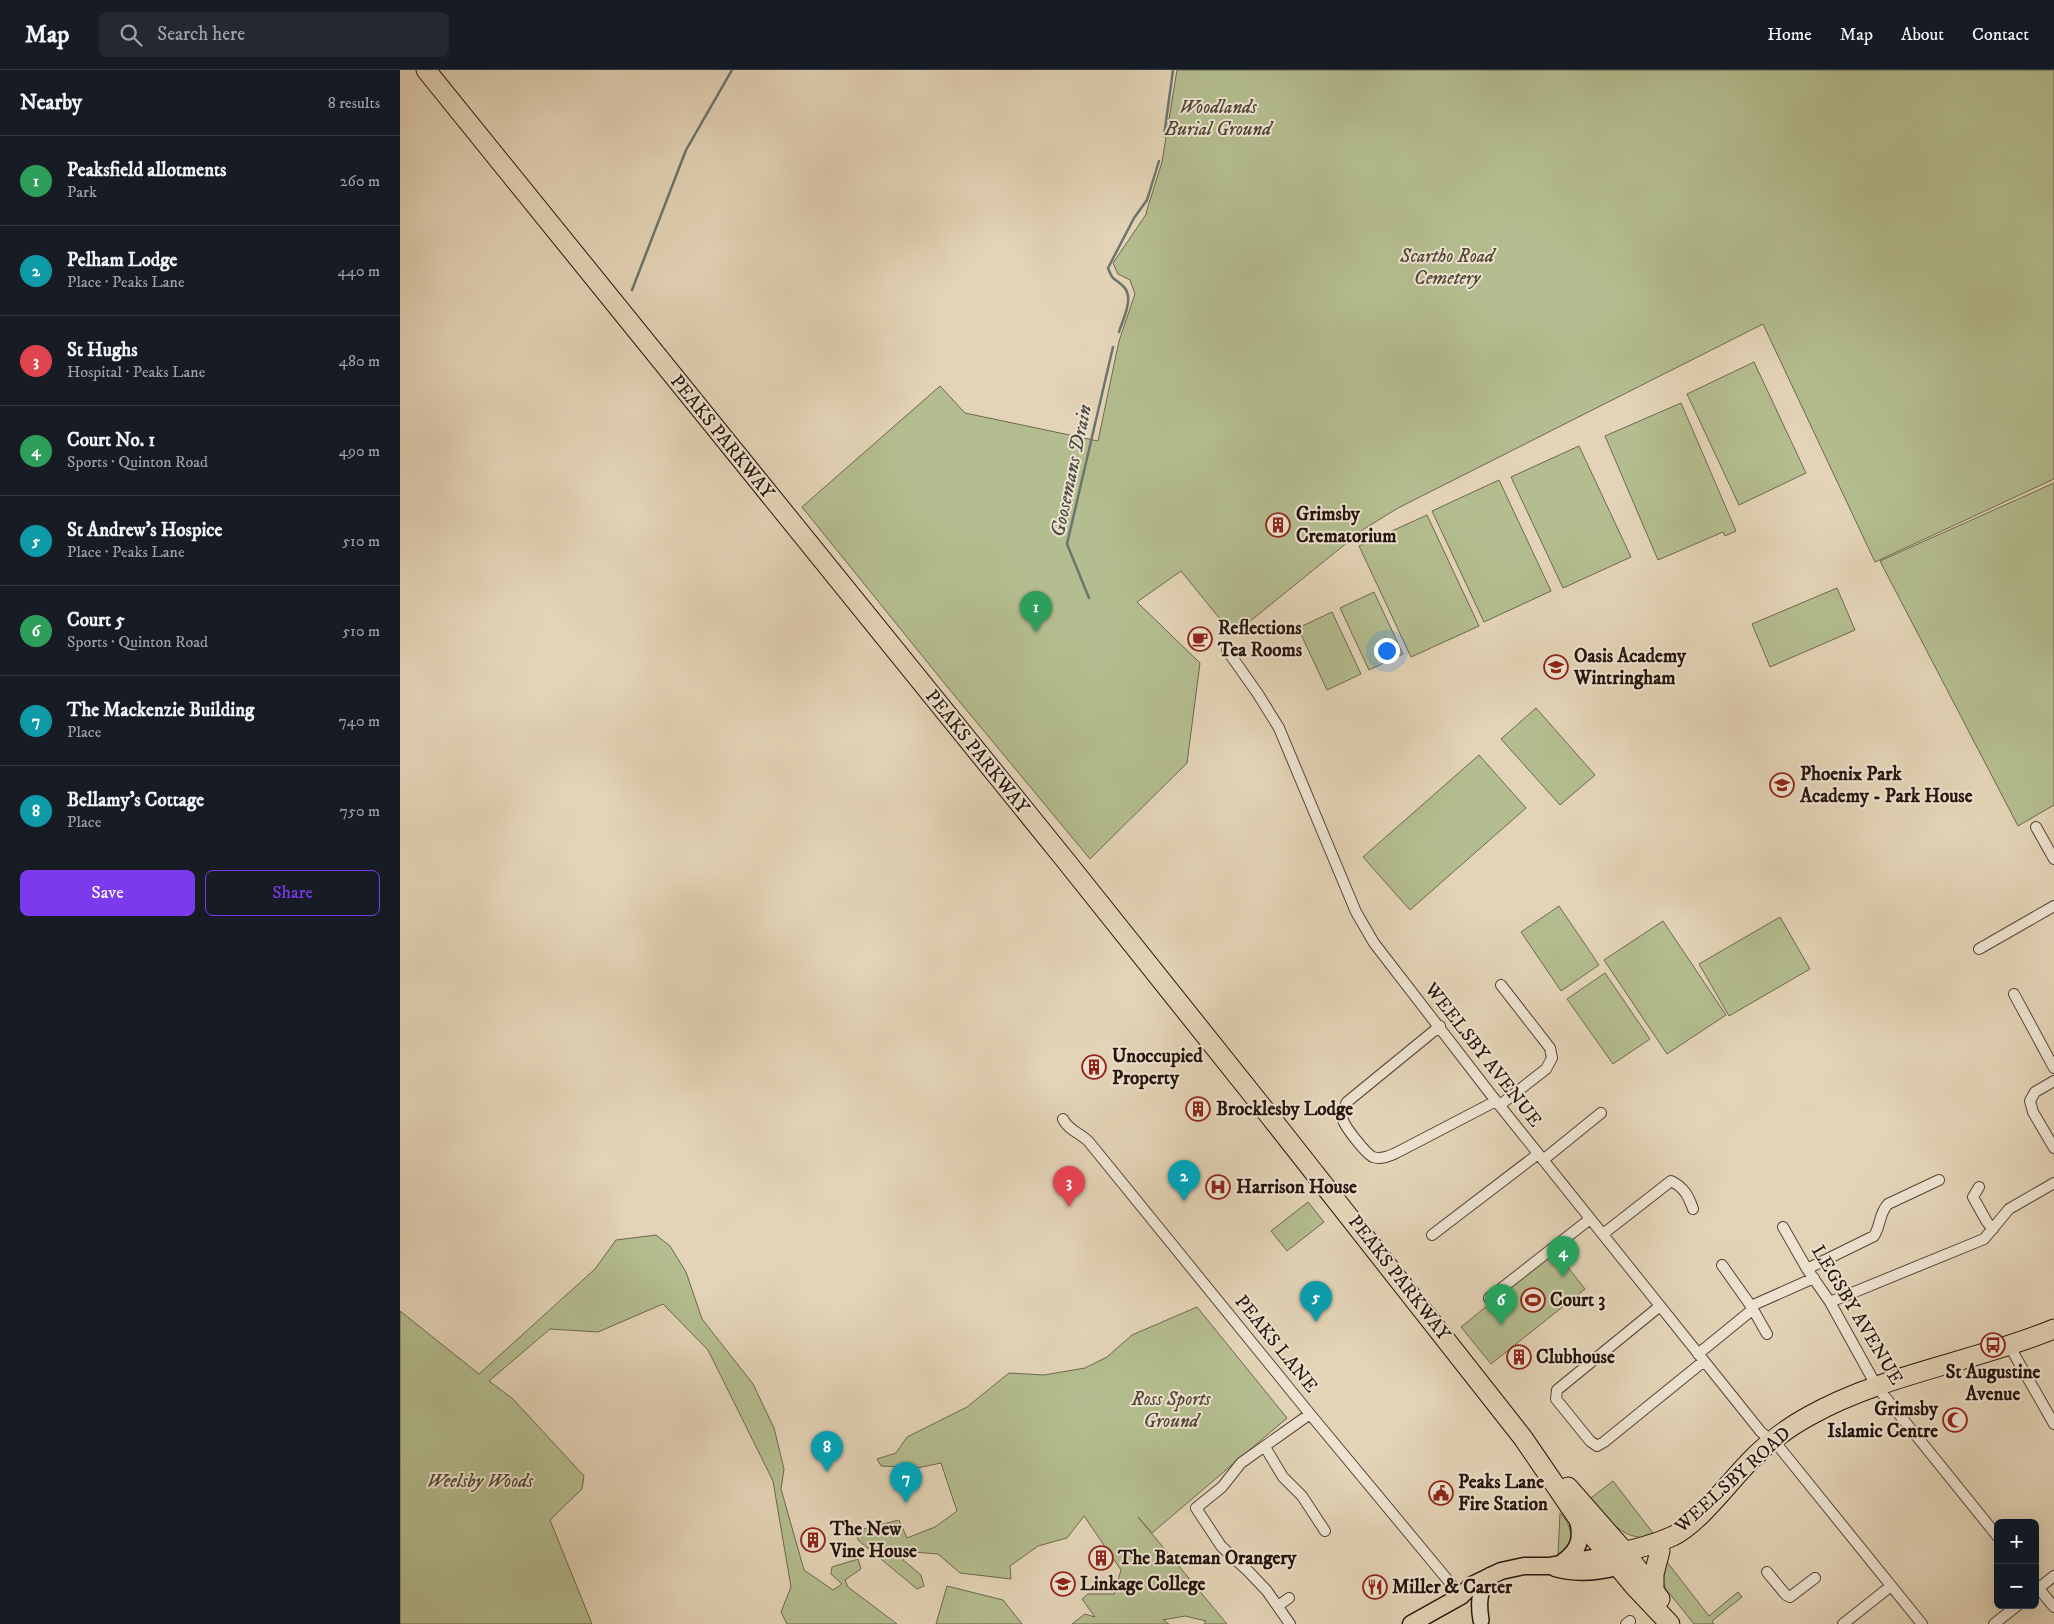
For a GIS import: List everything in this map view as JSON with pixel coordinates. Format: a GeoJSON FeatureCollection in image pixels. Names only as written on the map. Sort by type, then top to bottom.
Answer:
{"type":"FeatureCollection","features":[{"type":"Feature","properties":{"kind":"highway","name":"PEAKS PARKWAY"},"geometry":{"type":"LineString","coordinates":[[426,70],[1066,861],[1620,1559],[1642,1596],[1670,1624]]}},
{"type":"Feature","properties":{"kind":"highway","name":"WEELSBY ROAD"},"geometry":{"type":"LineString","coordinates":[[1620,1559],[1674,1535],[1694,1520],[1754,1456],[1808,1416],[1842,1399],[2011,1345],[2054,1329]]}},
{"type":"Feature","properties":{"kind":"highway","name":"PEAKS PARKWAY"},"geometry":{"type":"LineString","coordinates":[[1523,1438],[1577,1517],[1654,1591],[1679,1624]]}},
{"type":"Feature","properties":{"kind":"highway"},"geometry":{"type":"LineString","coordinates":[[1654,1591],[1654,1574],[1660,1551],[1674,1535]]}},
{"type":"Feature","properties":{"kind":"highway"},"geometry":{"type":"LineString","coordinates":[[1620,1559],[1660,1551]]}},
{"type":"Feature","properties":{"kind":"main road"},"geometry":{"type":"LineString","coordinates":[[1556,1564],[1571,1556],[1579,1545],[1580,1529],[1577,1517]]}},
{"type":"Feature","properties":{"kind":"main road","name":"WEELSBY ROAD"},"geometry":{"type":"LineString","coordinates":[[1411,1624],[1460,1596],[1472,1585],[1491,1575],[1518,1567],[1556,1564],[1568,1571],[1589,1571],[1620,1559]]}},
{"type":"Feature","properties":{"kind":"main road"},"geometry":{"type":"LineString","coordinates":[[1483,1622],[1478,1605],[1482,1589],[1491,1575]]}},
{"type":"Feature","properties":{"kind":"main road"},"geometry":{"type":"LineString","coordinates":[[1460,1596],[1483,1622]]}},
{"type":"Feature","properties":{"kind":"street","name":"WEELSBY AVENUE"},"geometry":{"type":"LineString","coordinates":[[1227,650],[1258,694],[1278,728],[1356,912],[1374,943],[1540,1157],[1761,1432],[1773,1441],[1922,1624]]}},
{"type":"Feature","properties":{"kind":"street"},"geometry":{"type":"LineString","coordinates":[[2036,827],[2054,859]]}},
{"type":"Feature","properties":{"kind":"street"},"geometry":{"type":"LineString","coordinates":[[1979,948],[2054,906]]}},
{"type":"Feature","properties":{"kind":"street"},"geometry":{"type":"LineString","coordinates":[[1440,1026],[1347,1102],[1342,1113],[1345,1125],[1372,1157],[1388,1156],[1498,1103],[1546,1069],[1552,1058],[1550,1048],[1501,984]]}},
{"type":"Feature","properties":{"kind":"street"},"geometry":{"type":"LineString","coordinates":[[2014,994],[2054,1068]]}},
{"type":"Feature","properties":{"kind":"street"},"geometry":{"type":"LineString","coordinates":[[2054,1081],[2032,1096],[2030,1101],[2033,1112],[2054,1148]]}},
{"type":"Feature","properties":{"kind":"street"},"geometry":{"type":"LineString","coordinates":[[1432,1235],[1601,1113]]}},
{"type":"Feature","properties":{"kind":"street","name":"PEAKS LANE"},"geometry":{"type":"LineString","coordinates":[[1063,1118],[1067,1127],[1082,1134],[1089,1142],[1460,1596]]}},
{"type":"Feature","properties":{"kind":"street"},"geometry":{"type":"LineString","coordinates":[[1807,1269],[1874,1236],[1880,1228],[1883,1210],[1888,1204],[1939,1180]]}},
{"type":"Feature","properties":{"kind":"street"},"geometry":{"type":"LineString","coordinates":[[1603,1234],[1671,1181],[1688,1195],[1693,1209]]}},
{"type":"Feature","properties":{"kind":"street"},"geometry":{"type":"LineString","coordinates":[[1830,1302],[1984,1240],[2008,1209],[2054,1183]]}},
{"type":"Feature","properties":{"kind":"street"},"geometry":{"type":"LineString","coordinates":[[1979,1187],[1972,1197],[1992,1229]]}},
{"type":"Feature","properties":{"kind":"street"},"geometry":{"type":"LineString","coordinates":[[1489,1298],[1590,1219]]}},
{"type":"Feature","properties":{"kind":"street","name":"LEGSBY AVENUE"},"geometry":{"type":"LineString","coordinates":[[1783,1227],[1807,1269],[1830,1302],[1877,1387],[1994,1532]]}},
{"type":"Feature","properties":{"kind":"street"},"geometry":{"type":"LineString","coordinates":[[1722,1265],[1767,1334]]}},
{"type":"Feature","properties":{"kind":"street"},"geometry":{"type":"LineString","coordinates":[[1660,1306],[1557,1390],[1556,1399],[1590,1441],[1597,1446],[1604,1442],[1701,1357],[1751,1308],[1814,1278]]}},
{"type":"Feature","properties":{"kind":"street"},"geometry":{"type":"LineString","coordinates":[[2011,1345],[2014,1354],[2054,1424]]}},
{"type":"Feature","properties":{"kind":"street"},"geometry":{"type":"LineString","coordinates":[[1290,1624],[1278,1606],[1249,1572],[1220,1546],[1196,1508],[1222,1487],[1241,1463],[1310,1414]]}},
{"type":"Feature","properties":{"kind":"street"},"geometry":{"type":"LineString","coordinates":[[1265,1447],[1283,1477],[1302,1496],[1325,1531]]}},
{"type":"Feature","properties":{"kind":"street"},"geometry":{"type":"LineString","coordinates":[[1768,1572],[1786,1595],[1790,1597],[1815,1578]]}},
{"type":"Feature","properties":{"kind":"street"},"geometry":{"type":"LineString","coordinates":[[2039,1586],[2054,1576]]}},
{"type":"Feature","properties":{"kind":"street"},"geometry":{"type":"LineString","coordinates":[[1843,1624],[1891,1586]]}},
{"type":"Feature","properties":{"kind":"street"},"geometry":{"type":"LineString","coordinates":[[2039,1591],[2054,1607]]}},
{"type":"Feature","properties":{"kind":"street"},"geometry":{"type":"LineString","coordinates":[[1278,1606],[1289,1598]]}},
{"type":"Feature","properties":{"kind":"street"},"geometry":{"type":"LineString","coordinates":[[1994,1624],[2013,1609]]}},
{"type":"Feature","properties":{"kind":"green space","name":"Scartho Road Cemetery"},"geometry":{"type":"Polygon","coordinates":[[[1177,70],[2054,70],[2054,479],[1875,562],[1763,324],[1398,508],[1364,529],[1233,635],[1181,571],[1137,602],[1200,663],[1187,763],[1090,859],[802,507],[940,386],[965,413],[1098,441],[1119,341],[1135,294],[1130,280],[1118,274],[1113,263],[1147,213],[1162,162],[1177,70]]]}},
{"type":"Feature","properties":{"kind":"green space"},"geometry":{"type":"Polygon","coordinates":[[[1754,362],[1806,473],[1739,505],[1687,394],[1754,362]]]}},
{"type":"Feature","properties":{"kind":"green space"},"geometry":{"type":"Polygon","coordinates":[[[1681,403],[1736,531],[1725,536],[1723,532],[1658,560],[1605,436],[1681,403]]]}},
{"type":"Feature","properties":{"kind":"green space"},"geometry":{"type":"Polygon","coordinates":[[[1579,446],[1631,557],[1563,588],[1511,477],[1579,446]]]}},
{"type":"Feature","properties":{"kind":"green space"},"geometry":{"type":"Polygon","coordinates":[[[1499,480],[1551,591],[1484,622],[1432,511],[1499,480]]]}},
{"type":"Feature","properties":{"kind":"green space"},"geometry":{"type":"Polygon","coordinates":[[[2054,483],[2054,805],[2018,826],[1880,561],[2054,483]]]}},
{"type":"Feature","properties":{"kind":"green space"},"geometry":{"type":"Polygon","coordinates":[[[1427,515],[1479,626],[1411,657],[1359,546],[1427,515]]]}},
{"type":"Feature","properties":{"kind":"green space"},"geometry":{"type":"Polygon","coordinates":[[[1837,588],[1855,630],[1770,667],[1752,624],[1837,588]]]}},
{"type":"Feature","properties":{"kind":"green space"},"geometry":{"type":"Polygon","coordinates":[[[1374,592],[1403,654],[1369,670],[1340,608],[1374,592]]]}},
{"type":"Feature","properties":{"kind":"green space"},"geometry":{"type":"Polygon","coordinates":[[[1332,612],[1361,674],[1327,690],[1298,628],[1332,612]]]}},
{"type":"Feature","properties":{"kind":"green space"},"geometry":{"type":"Polygon","coordinates":[[[1536,708],[1595,775],[1560,805],[1501,739],[1536,708]]]}},
{"type":"Feature","properties":{"kind":"green space"},"geometry":{"type":"Polygon","coordinates":[[[1479,755],[1526,808],[1410,910],[1363,857],[1479,755]]]}},
{"type":"Feature","properties":{"kind":"green space"},"geometry":{"type":"Polygon","coordinates":[[[1559,906],[1599,965],[1561,991],[1521,932],[1559,906]]]}},
{"type":"Feature","properties":{"kind":"green space"},"geometry":{"type":"Polygon","coordinates":[[[1780,917],[1810,969],[1729,1016],[1699,964],[1780,917]]]}},
{"type":"Feature","properties":{"kind":"green space"},"geometry":{"type":"Polygon","coordinates":[[[1663,921],[1726,1015],[1667,1054],[1604,960],[1663,921]]]}},
{"type":"Feature","properties":{"kind":"green space"},"geometry":{"type":"Polygon","coordinates":[[[1605,973],[1650,1039],[1613,1064],[1567,999],[1605,973]]]}},
{"type":"Feature","properties":{"kind":"green space"},"geometry":{"type":"Polygon","coordinates":[[[1308,1202],[1324,1222],[1287,1251],[1271,1231],[1308,1202]]]}},
{"type":"Feature","properties":{"kind":"green space","name":"Weelsby Woods"},"geometry":{"type":"Polygon","coordinates":[[[656,1235],[670,1246],[686,1272],[702,1319],[753,1384],[774,1428],[784,1469],[781,1489],[804,1570],[833,1590],[842,1584],[831,1574],[832,1567],[858,1559],[861,1569],[845,1580],[848,1587],[897,1624],[787,1624],[781,1612],[791,1587],[773,1481],[708,1350],[663,1304],[598,1332],[550,1329],[489,1381],[513,1399],[584,1476],[582,1489],[550,1520],[592,1624],[400,1624],[400,1311],[479,1374],[595,1269],[616,1240],[656,1235]]]}},
{"type":"Feature","properties":{"kind":"green space"},"geometry":{"type":"Polygon","coordinates":[[[1555,1251],[1585,1289],[1491,1364],[1461,1327],[1555,1251]]]}},
{"type":"Feature","properties":{"kind":"green space","name":"Ross Sports Ground"},"geometry":{"type":"Polygon","coordinates":[[[1197,1307],[1287,1418],[1152,1533],[1138,1517],[1227,1624],[1204,1624],[1206,1621],[1185,1616],[1163,1620],[1169,1624],[1072,1624],[1085,1614],[1095,1617],[1082,1599],[1088,1594],[1114,1594],[1121,1570],[1084,1516],[1067,1538],[1038,1546],[1010,1566],[1011,1579],[960,1573],[938,1554],[914,1552],[903,1560],[921,1575],[924,1586],[917,1589],[858,1540],[856,1531],[899,1520],[907,1538],[935,1527],[957,1511],[941,1463],[917,1468],[881,1466],[877,1459],[896,1453],[907,1437],[967,1407],[1009,1373],[1044,1375],[1085,1368],[1107,1357],[1132,1335],[1197,1307]]]}},
{"type":"Feature","properties":{"kind":"green space"},"geometry":{"type":"Polygon","coordinates":[[[1613,1481],[1656,1537],[1644,1538],[1626,1533],[1611,1522],[1591,1498],[1613,1481]]]}},
{"type":"Feature","properties":{"kind":"green space"},"geometry":{"type":"Polygon","coordinates":[[[1560,1513],[1566,1520],[1572,1540],[1569,1549],[1558,1555],[1560,1513]]]}},
{"type":"Feature","properties":{"kind":"green space"},"geometry":{"type":"Polygon","coordinates":[[[1667,1562],[1709,1616],[1738,1592],[1742,1597],[1712,1621],[1714,1624],[1694,1624],[1665,1588],[1663,1575],[1667,1562]]]}},
{"type":"Feature","properties":{"kind":"green space"},"geometry":{"type":"Polygon","coordinates":[[[947,1586],[1003,1600],[1022,1624],[936,1624],[947,1586]]]}},
{"type":"Feature","properties":{"kind":"waterway"},"geometry":{"type":"LineString","coordinates":[[632,290],[686,150],[732,70]]}},
{"type":"Feature","properties":{"kind":"waterway","name":"Goosemans Drain"},"geometry":{"type":"LineString","coordinates":[[1164,136],[1173,70]]}},
{"type":"Feature","properties":{"kind":"waterway","name":"Goosemans Drain"},"geometry":{"type":"LineString","coordinates":[[1119,332],[1127,308],[1128,296],[1123,286],[1112,277],[1108,268],[1134,218],[1147,200],[1159,161]]}},
{"type":"Feature","properties":{"kind":"waterway","name":"Goosemans Drain"},"geometry":{"type":"LineString","coordinates":[[1089,598],[1067,544],[1113,347]]}},
{"type":"Feature","properties":{"kind":"place","name":"Grimsby Crematorium"},"geometry":{"type":"Point","coordinates":[1278,525]}},
{"type":"Feature","properties":{"kind":"place","name":"Peaksfield allotments"},"geometry":{"type":"Point","coordinates":[1036,632]}},
{"type":"Feature","properties":{"kind":"place","name":"Reflections Tea Rooms"},"geometry":{"type":"Point","coordinates":[1200,639]}},
{"type":"Feature","properties":{"kind":"place","name":"Oasis Academy Wintringham"},"geometry":{"type":"Point","coordinates":[1556,667]}},
{"type":"Feature","properties":{"kind":"place","name":"Phoenix Park Academy - Park House"},"geometry":{"type":"Point","coordinates":[1782,785]}},
{"type":"Feature","properties":{"kind":"place","name":"Unoccupied Property"},"geometry":{"type":"Point","coordinates":[1094,1067]}},
{"type":"Feature","properties":{"kind":"place","name":"Brocklesby Lodge"},"geometry":{"type":"Point","coordinates":[1198,1109]}},
{"type":"Feature","properties":{"kind":"place","name":"Harrison House"},"geometry":{"type":"Point","coordinates":[1218,1187]}},
{"type":"Feature","properties":{"kind":"place","name":"Pelham Lodge"},"geometry":{"type":"Point","coordinates":[1184,1201]}},
{"type":"Feature","properties":{"kind":"place","name":"St Hughs"},"geometry":{"type":"Point","coordinates":[1069,1207]}},
{"type":"Feature","properties":{"kind":"place","name":"Court No. 1"},"geometry":{"type":"Point","coordinates":[1563,1277]}},
{"type":"Feature","properties":{"kind":"place","name":"Court 3"},"geometry":{"type":"Point","coordinates":[1533,1300]}},
{"type":"Feature","properties":{"kind":"place","name":"St Andrew's Hospice"},"geometry":{"type":"Point","coordinates":[1316,1322]}},
{"type":"Feature","properties":{"kind":"place","name":"Court 5"},"geometry":{"type":"Point","coordinates":[1501,1325]}},
{"type":"Feature","properties":{"kind":"place","name":"St Augustine Avenue"},"geometry":{"type":"Point","coordinates":[1993,1345]}},
{"type":"Feature","properties":{"kind":"place","name":"Clubhouse"},"geometry":{"type":"Point","coordinates":[1519,1357]}},
{"type":"Feature","properties":{"kind":"place","name":"Grimsby Islamic Centre"},"geometry":{"type":"Point","coordinates":[1955,1420]}},
{"type":"Feature","properties":{"kind":"place","name":"Bellamy's Cottage"},"geometry":{"type":"Point","coordinates":[827,1472]}},
{"type":"Feature","properties":{"kind":"place","name":"Peaks Lane Fire Station"},"geometry":{"type":"Point","coordinates":[1441,1493]}},
{"type":"Feature","properties":{"kind":"place","name":"The Mackenzie Building"},"geometry":{"type":"Point","coordinates":[906,1503]}},
{"type":"Feature","properties":{"kind":"place","name":"The New Vine House"},"geometry":{"type":"Point","coordinates":[813,1540]}},
{"type":"Feature","properties":{"kind":"place","name":"The Bateman Orangery"},"geometry":{"type":"Point","coordinates":[1101,1558]}},
{"type":"Feature","properties":{"kind":"place","name":"Linkage College"},"geometry":{"type":"Point","coordinates":[1063,1584]}},
{"type":"Feature","properties":{"kind":"place","name":"Miller & Carter"},"geometry":{"type":"Point","coordinates":[1375,1587]}},
{"type":"Feature","properties":{"kind":"park label","name":"Woodlands Burial Ground"},"geometry":{"type":"Point","coordinates":[1218,118]}}]}
